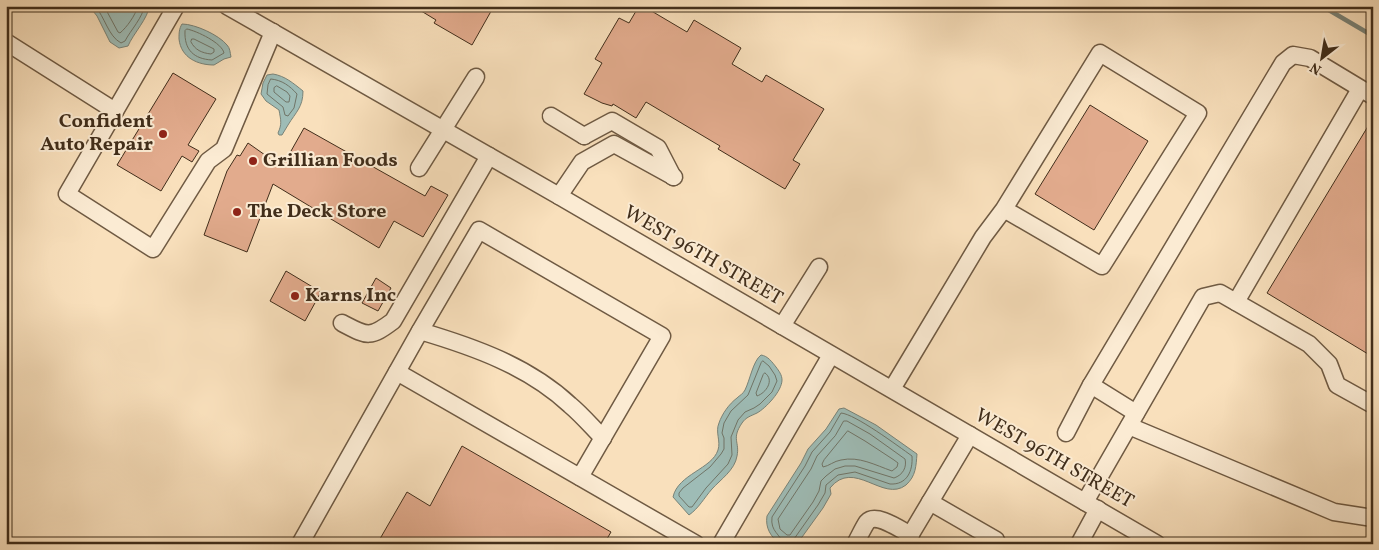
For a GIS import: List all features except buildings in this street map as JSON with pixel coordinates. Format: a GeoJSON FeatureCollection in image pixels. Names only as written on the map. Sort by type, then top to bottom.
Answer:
{"type":"FeatureCollection","features":[{"type":"Feature","properties":{"kind":"street"},"geometry":{"type":"LineString","coordinates":[[176,6],[67,194],[153,249],[208,161],[224,149],[273,32]]}},
{"type":"Feature","properties":{"kind":"street","name":"WEST 96TH STREET"},"geometry":{"type":"LineString","coordinates":[[227,6],[559,196],[1157,544]]}},
{"type":"Feature","properties":{"kind":"street"},"geometry":{"type":"LineString","coordinates":[[8,44],[115,111]]}},
{"type":"Feature","properties":{"kind":"street"},"geometry":{"type":"LineString","coordinates":[[892,390],[984,237],[1100,53],[1198,113],[1102,266],[1004,208]]}},
{"type":"Feature","properties":{"kind":"street"},"geometry":{"type":"LineString","coordinates":[[1066,433],[1091,385],[1283,63],[1293,55],[1310,58],[1366,93],[1236,302]]}},
{"type":"Feature","properties":{"kind":"street"},"geometry":{"type":"LineString","coordinates":[[419,168],[476,77]]}},
{"type":"Feature","properties":{"kind":"street"},"geometry":{"type":"LineString","coordinates":[[551,116],[584,136]]}},
{"type":"Feature","properties":{"kind":"street"},"geometry":{"type":"LineString","coordinates":[[559,196],[582,162],[614,144],[674,177],[658,148],[612,121],[584,136]]}},
{"type":"Feature","properties":{"kind":"street"},"geometry":{"type":"LineString","coordinates":[[582,162],[584,136]]}},
{"type":"Feature","properties":{"kind":"street"},"geometry":{"type":"LineString","coordinates":[[342,324],[367,334],[379,331],[393,321],[489,156]]}},
{"type":"Feature","properties":{"kind":"street"},"geometry":{"type":"LineString","coordinates":[[300,544],[479,230],[662,336],[580,477]]}},
{"type":"Feature","properties":{"kind":"street"},"geometry":{"type":"LineString","coordinates":[[782,326],[818,267]]}},
{"type":"Feature","properties":{"kind":"street"},"geometry":{"type":"LineString","coordinates":[[1079,544],[1091,506],[1133,419],[1203,297],[1220,293],[1309,344],[1328,364],[1337,385],[1373,404]]}},
{"type":"Feature","properties":{"kind":"street"},"geometry":{"type":"LineString","coordinates":[[420,331],[462,343],[536,378],[570,404],[603,438]]}},
{"type":"Feature","properties":{"kind":"street"},"geometry":{"type":"LineString","coordinates":[[721,544],[831,355]]}},
{"type":"Feature","properties":{"kind":"street"},"geometry":{"type":"LineString","coordinates":[[397,372],[696,544]]}},
{"type":"Feature","properties":{"kind":"street"},"geometry":{"type":"LineString","coordinates":[[1091,385],[1133,419],[1334,512],[1373,518]]}},
{"type":"Feature","properties":{"kind":"street"},"geometry":{"type":"LineString","coordinates":[[856,544],[868,522],[873,518],[880,519],[908,539],[970,435]]}},
{"type":"Feature","properties":{"kind":"street"},"geometry":{"type":"LineString","coordinates":[[930,502],[996,540]]}},
{"type":"Feature","properties":{"kind":"water"},"geometry":{"type":"Polygon","coordinates":[[[89,6],[149,6],[146,15],[128,46],[119,48],[110,42],[97,16],[89,6]]]}},
{"type":"Feature","properties":{"kind":"water"},"geometry":{"type":"Polygon","coordinates":[[[182,24],[200,28],[213,34],[228,46],[231,57],[214,65],[202,64],[191,59],[180,46],[179,33],[182,24]]]}},
{"type":"Feature","properties":{"kind":"water"},"geometry":{"type":"Polygon","coordinates":[[[273,74],[285,78],[303,91],[300,105],[282,135],[278,133],[281,122],[279,110],[266,101],[261,94],[267,75],[273,74]]]}},
{"type":"Feature","properties":{"kind":"water"},"geometry":{"type":"Polygon","coordinates":[[[761,355],[770,360],[780,373],[782,380],[779,389],[765,407],[742,423],[736,437],[738,451],[736,461],[727,474],[689,515],[673,497],[676,489],[688,477],[715,457],[719,447],[718,426],[720,420],[729,406],[744,391],[754,366],[761,355]]]}},
{"type":"Feature","properties":{"kind":"water"},"geometry":{"type":"Polygon","coordinates":[[[844,408],[876,425],[917,454],[914,474],[906,485],[897,489],[888,489],[849,477],[839,480],[830,488],[831,494],[823,508],[797,544],[780,544],[769,532],[767,516],[808,449],[826,429],[839,409],[844,408]]]}},
{"type":"Feature","properties":{"kind":"waterway"},"geometry":{"type":"LineString","coordinates":[[1322,6],[1373,36]]}},
{"type":"Feature","properties":{"kind":"place","name":"Confident Auto Repair"},"geometry":{"type":"Point","coordinates":[163,134]}},
{"type":"Feature","properties":{"kind":"place","name":"Grillian Foods"},"geometry":{"type":"Point","coordinates":[253,161]}},
{"type":"Feature","properties":{"kind":"place","name":"The Deck Store"},"geometry":{"type":"Point","coordinates":[237,212]}},
{"type":"Feature","properties":{"kind":"place","name":"Karns Inc"},"geometry":{"type":"Point","coordinates":[295,296]}}]}
